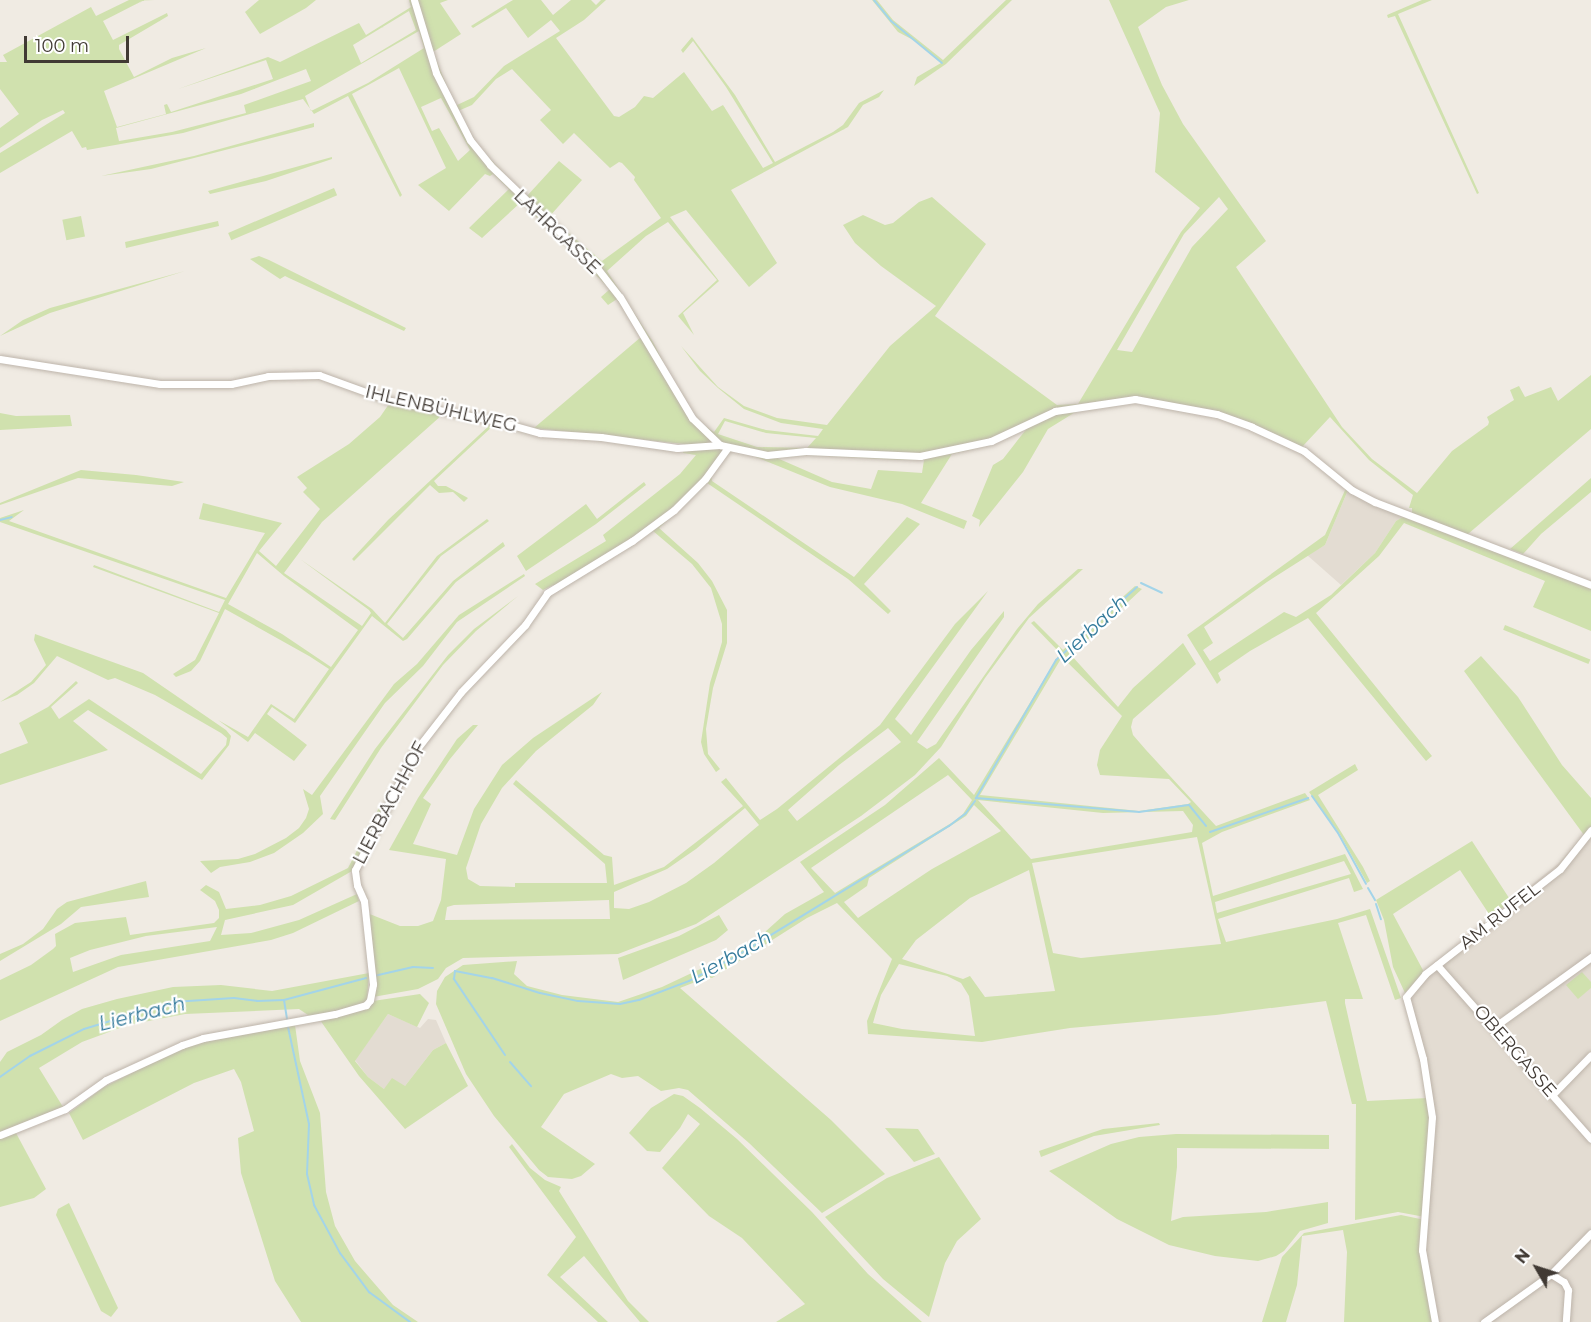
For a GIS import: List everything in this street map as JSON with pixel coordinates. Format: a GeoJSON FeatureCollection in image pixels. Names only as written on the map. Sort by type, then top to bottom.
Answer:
{"type":"FeatureCollection","features":[{"type":"Feature","properties":{"kind":"street","name":"LAHRGASSE"},"geometry":{"type":"LineString","coordinates":[[414,0],[436,73],[470,140],[525,202],[597,268],[620,297],[692,418],[724,446]]}},
{"type":"Feature","properties":{"kind":"street","name":"IHLENBÜHLWEG"},"geometry":{"type":"LineString","coordinates":[[0,359],[160,384],[231,384],[268,376],[319,375],[391,401],[540,433],[601,437],[677,448],[724,446],[767,454],[806,452],[920,456],[991,441],[1061,410],[1135,399],[1217,414],[1252,427],[1304,451],[1352,490],[1375,502],[1591,585]]}},
{"type":"Feature","properties":{"kind":"street"},"geometry":{"type":"LineString","coordinates":[[706,446],[711,436]]}},
{"type":"Feature","properties":{"kind":"street","name":"LIERBACHHOF"},"geometry":{"type":"LineString","coordinates":[[0,1135],[65,1109],[106,1080],[182,1045],[215,1036],[335,1014],[366,1005],[370,1000],[372,984],[364,901],[357,885],[355,870],[416,750],[461,692],[525,625],[548,593],[632,541],[674,510],[705,479],[724,446]]}},
{"type":"Feature","properties":{"kind":"street","name":"AM RUFEL"},"geometry":{"type":"LineString","coordinates":[[1435,1322],[1422,1250],[1432,1117],[1423,1059],[1406,997],[1425,974],[1560,869],[1587,838],[1591,830]]}},
{"type":"Feature","properties":{"kind":"street"},"geometry":{"type":"LineString","coordinates":[[1494,1028],[1547,992],[1591,957]]}},
{"type":"Feature","properties":{"kind":"street","name":"OBERGASSE"},"geometry":{"type":"LineString","coordinates":[[1437,965],[1553,1094],[1591,1140]]}},
{"type":"Feature","properties":{"kind":"street"},"geometry":{"type":"LineString","coordinates":[[1553,1094],[1591,1055]]}},
{"type":"Feature","properties":{"kind":"street"},"geometry":{"type":"LineString","coordinates":[[1484,1322],[1551,1274],[1591,1233]]}},
{"type":"Feature","properties":{"kind":"street"},"geometry":{"type":"LineString","coordinates":[[1551,1274],[1564,1281],[1568,1290],[1566,1322]]}},
{"type":"Feature","properties":{"kind":"shaded area"},"geometry":{"type":"Polygon","coordinates":[[[1348,490],[1403,517],[1396,521],[1375,553],[1341,585],[1307,555],[1325,545],[1348,490]]]}},
{"type":"Feature","properties":{"kind":"shaded area"},"geometry":{"type":"Polygon","coordinates":[[[1591,826],[1591,1322],[1434,1322],[1422,1265],[1428,1098],[1405,993],[1424,972],[1559,863],[1591,826]]]}},
{"type":"Feature","properties":{"kind":"shaded area"},"geometry":{"type":"Polygon","coordinates":[[[388,1014],[420,1028],[428,1019],[436,1020],[446,1043],[433,1050],[405,1086],[384,1089],[368,1077],[355,1060],[388,1014]]]}},
{"type":"Feature","properties":{"kind":"green space"},"geometry":{"type":"Polygon","coordinates":[[[129,0],[144,0],[103,21],[113,40],[167,13],[168,16],[119,45],[134,77],[172,58],[206,48],[104,91],[117,127],[166,114],[164,105],[167,104],[171,112],[273,79],[266,60],[178,89],[268,57],[280,62],[359,23],[366,35],[411,7],[409,0],[448,0],[440,3],[461,34],[433,52],[455,106],[474,97],[504,66],[560,31],[551,20],[528,38],[506,8],[473,28],[471,26],[513,0],[541,0],[553,15],[571,0],[591,0],[596,5],[601,0],[606,0],[584,20],[556,38],[614,116],[619,117],[635,107],[644,96],[653,98],[684,72],[712,111],[723,105],[763,168],[773,163],[726,87],[693,41],[683,53],[681,50],[692,37],[735,95],[775,162],[833,132],[843,125],[859,103],[884,90],[879,97],[863,105],[848,127],[731,190],[777,263],[749,287],[686,210],[670,217],[719,281],[683,313],[694,335],[678,316],[717,280],[668,222],[646,236],[607,271],[653,342],[679,393],[697,419],[705,426],[714,432],[724,418],[766,430],[818,436],[823,429],[781,423],[744,409],[718,388],[700,371],[681,346],[718,387],[744,406],[777,418],[827,425],[890,346],[936,306],[881,266],[855,243],[843,225],[863,215],[885,225],[893,223],[919,202],[932,197],[986,244],[935,316],[1057,405],[1078,404],[1181,232],[1200,208],[1155,172],[1160,113],[1109,0],[1189,0],[1166,7],[1138,27],[1162,85],[1183,124],[1266,241],[1236,267],[1342,427],[1372,459],[1417,493],[1452,451],[1488,425],[1487,417],[1514,400],[1510,390],[1519,386],[1525,397],[1551,387],[1558,401],[1591,375],[1591,429],[1468,534],[1412,514],[1412,508],[1409,508],[1413,495],[1369,460],[1330,417],[1302,447],[1259,427],[1135,397],[1079,404],[1077,411],[1048,429],[1023,472],[979,527],[980,520],[972,516],[993,465],[1003,459],[1028,427],[990,445],[952,454],[921,503],[967,521],[964,529],[902,504],[830,487],[751,455],[738,451],[730,452],[711,475],[712,481],[854,577],[907,517],[920,524],[864,584],[891,611],[888,614],[848,579],[707,483],[659,528],[698,563],[712,581],[727,610],[727,643],[713,688],[706,729],[708,754],[720,769],[716,772],[704,754],[701,742],[710,683],[722,642],[722,624],[711,588],[692,564],[653,531],[556,589],[553,585],[543,590],[535,584],[606,541],[603,535],[680,474],[696,455],[683,453],[684,444],[534,428],[641,337],[617,299],[608,305],[601,297],[610,289],[521,202],[482,238],[469,228],[509,189],[493,174],[490,176],[485,174],[449,211],[418,185],[446,168],[399,68],[352,94],[402,195],[400,197],[348,96],[314,114],[312,111],[368,83],[424,48],[419,31],[305,96],[310,109],[303,99],[183,133],[87,150],[86,147],[82,148],[72,131],[0,173],[0,153],[65,113],[63,110],[42,120],[0,148],[0,128],[19,114],[0,89],[0,62],[7,62],[3,55],[91,7],[96,16],[129,0]],[[409,11],[353,45],[361,63],[416,30],[409,11]],[[306,69],[241,94],[116,128],[119,141],[172,132],[246,113],[244,105],[311,81],[306,69]],[[512,69],[496,79],[472,105],[458,111],[459,114],[479,147],[526,197],[559,161],[582,180],[549,217],[602,261],[661,218],[634,180],[635,177],[622,163],[619,162],[610,168],[574,133],[563,144],[540,120],[551,110],[512,69]],[[441,98],[421,107],[432,131],[439,128],[458,161],[470,150],[441,98]],[[1219,197],[1184,234],[1117,350],[1132,352],[1192,247],[1228,209],[1219,197]],[[725,421],[718,434],[757,447],[807,448],[816,438],[766,433],[725,421]],[[807,455],[777,458],[832,482],[871,489],[878,470],[922,473],[924,460],[807,455]]]}},
{"type":"Feature","properties":{"kind":"green space"},"geometry":{"type":"Polygon","coordinates":[[[259,0],[316,0],[260,34],[245,12],[259,0]]]}},
{"type":"Feature","properties":{"kind":"green space"},"geometry":{"type":"Polygon","coordinates":[[[872,0],[877,0],[893,20],[943,60],[1006,0],[1012,0],[946,64],[914,86],[917,77],[941,63],[917,42],[898,32],[872,0]]]}},
{"type":"Feature","properties":{"kind":"green space"},"geometry":{"type":"Polygon","coordinates":[[[1422,0],[1432,0],[1398,14],[1479,193],[1477,194],[1395,16],[1388,18],[1387,15],[1422,0]]]}},
{"type":"Feature","properties":{"kind":"green space"},"geometry":{"type":"Polygon","coordinates":[[[314,123],[314,127],[151,169],[101,176],[194,156],[314,123]]]}},
{"type":"Feature","properties":{"kind":"green space"},"geometry":{"type":"Polygon","coordinates":[[[332,157],[332,159],[266,181],[210,194],[208,191],[332,157]]]}},
{"type":"Feature","properties":{"kind":"green space"},"geometry":{"type":"Polygon","coordinates":[[[334,188],[337,195],[231,240],[228,233],[334,188]]]}},
{"type":"Feature","properties":{"kind":"green space"},"geometry":{"type":"Polygon","coordinates":[[[81,216],[85,237],[66,240],[62,220],[81,216]]]}},
{"type":"Feature","properties":{"kind":"green space"},"geometry":{"type":"Polygon","coordinates":[[[218,221],[219,226],[126,248],[125,242],[218,221]]]}},
{"type":"Feature","properties":{"kind":"green space"},"geometry":{"type":"Polygon","coordinates":[[[259,256],[406,328],[404,331],[285,276],[280,279],[250,259],[259,256]]]}},
{"type":"Feature","properties":{"kind":"green space"},"geometry":{"type":"Polygon","coordinates":[[[185,271],[50,313],[0,336],[23,320],[50,308],[185,271]]]}},
{"type":"Feature","properties":{"kind":"green space"},"geometry":{"type":"Polygon","coordinates":[[[389,404],[442,415],[322,522],[284,573],[362,626],[371,613],[369,610],[300,559],[372,609],[385,623],[437,556],[487,519],[489,521],[441,556],[387,624],[403,638],[453,581],[503,542],[505,546],[456,582],[407,639],[403,641],[372,616],[295,723],[272,707],[267,714],[307,745],[294,761],[255,733],[248,742],[218,720],[248,737],[271,704],[294,719],[329,669],[225,609],[200,661],[191,671],[176,677],[173,674],[195,660],[219,613],[93,567],[94,565],[219,612],[225,600],[0,522],[0,518],[24,510],[9,521],[226,598],[265,533],[199,519],[203,503],[282,523],[259,551],[276,566],[320,509],[303,492],[307,488],[297,477],[349,444],[380,417],[389,404]],[[257,553],[228,604],[282,634],[331,667],[358,630],[284,576],[257,553]]]}},
{"type":"Feature","properties":{"kind":"green space"},"geometry":{"type":"Polygon","coordinates":[[[0,413],[16,416],[70,415],[72,426],[0,430],[0,413]]]}},
{"type":"Feature","properties":{"kind":"green space"},"geometry":{"type":"Polygon","coordinates":[[[492,423],[495,424],[434,481],[438,486],[446,486],[468,498],[464,502],[453,492],[439,493],[430,485],[354,561],[352,559],[388,520],[492,423]]]}},
{"type":"Feature","properties":{"kind":"green space"},"geometry":{"type":"Polygon","coordinates":[[[81,470],[184,482],[172,486],[78,478],[0,505],[0,503],[81,470]]]}},
{"type":"Feature","properties":{"kind":"green space"},"geometry":{"type":"Polygon","coordinates":[[[1591,478],[1591,492],[1541,534],[1523,554],[1510,549],[1591,478]]]}},
{"type":"Feature","properties":{"kind":"green space"},"geometry":{"type":"Polygon","coordinates":[[[644,482],[646,485],[596,524],[526,571],[517,556],[586,504],[597,519],[644,482]]]}},
{"type":"Feature","properties":{"kind":"green space"},"geometry":{"type":"Polygon","coordinates":[[[1346,488],[1348,490],[1325,545],[1267,582],[1204,627],[1213,643],[1203,650],[1210,661],[1284,612],[1296,617],[1331,595],[1375,553],[1396,521],[1403,517],[1591,588],[1591,631],[1533,607],[1545,581],[1404,523],[1379,556],[1316,613],[1432,756],[1426,761],[1308,618],[1250,651],[1218,673],[1221,680],[1217,684],[1187,635],[1325,535],[1346,488]]]}},
{"type":"Feature","properties":{"kind":"green space"},"geometry":{"type":"Polygon","coordinates":[[[1078,569],[1083,569],[1029,618],[985,678],[941,747],[915,775],[861,816],[696,924],[618,954],[463,958],[446,968],[438,979],[418,989],[373,997],[367,913],[400,926],[418,926],[433,921],[441,900],[446,859],[389,850],[418,798],[457,739],[473,725],[478,725],[450,759],[423,798],[431,804],[413,844],[457,855],[474,809],[502,765],[533,738],[602,692],[593,705],[536,751],[502,788],[481,824],[466,868],[468,879],[480,886],[515,887],[515,883],[607,883],[605,864],[513,784],[516,780],[604,855],[612,857],[614,885],[664,867],[743,806],[721,782],[726,778],[760,820],[777,809],[880,725],[955,624],[988,591],[895,719],[911,735],[971,650],[1004,611],[1004,617],[917,742],[927,749],[936,744],[1017,629],[1038,604],[1078,569]],[[888,728],[839,765],[788,810],[797,821],[901,742],[888,728]],[[745,808],[696,849],[667,869],[614,892],[614,908],[629,909],[649,902],[686,883],[759,825],[745,808]],[[609,900],[447,907],[445,920],[610,919],[609,900]]]}},
{"type":"Feature","properties":{"kind":"green space"},"geometry":{"type":"Polygon","coordinates":[[[524,574],[525,576],[457,622],[423,666],[385,703],[320,796],[323,814],[303,833],[274,853],[250,862],[220,867],[211,873],[200,861],[238,859],[255,854],[286,838],[299,828],[309,809],[303,789],[312,795],[394,684],[417,664],[459,615],[524,574]]]}},
{"type":"Feature","properties":{"kind":"green space"},"geometry":{"type":"Polygon","coordinates":[[[1135,586],[1142,589],[1071,655],[1118,707],[1133,688],[1183,643],[1196,664],[1133,719],[1131,727],[1133,735],[1216,826],[1305,793],[1310,800],[1222,832],[1202,843],[1213,896],[1345,854],[1363,889],[1354,892],[1349,878],[1218,919],[1226,942],[1337,919],[1370,909],[1401,998],[1395,1000],[1366,915],[1338,923],[1363,999],[1345,999],[1345,1003],[1367,1101],[1428,1098],[1431,1126],[1425,1217],[1398,1212],[1355,1220],[1356,1104],[1352,1104],[1326,1001],[1216,1015],[1070,1028],[982,1042],[868,1034],[867,1021],[892,959],[837,903],[807,918],[712,978],[708,977],[680,988],[831,1120],[885,1174],[822,1213],[749,1143],[688,1090],[679,1088],[661,1091],[638,1076],[622,1078],[611,1074],[564,1094],[541,1127],[595,1164],[581,1176],[572,1179],[548,1177],[539,1170],[494,1116],[466,1074],[436,1004],[437,991],[445,977],[463,965],[517,961],[514,974],[527,986],[562,995],[618,1002],[662,987],[732,954],[765,932],[785,914],[824,892],[800,862],[885,805],[939,758],[974,795],[1060,653],[1031,623],[1034,621],[1063,650],[1135,586]],[[1062,657],[980,795],[1139,811],[1191,802],[1169,779],[1100,775],[1097,765],[1100,750],[1122,716],[1062,657]],[[948,775],[811,868],[835,893],[953,822],[963,814],[972,800],[948,775]],[[978,800],[1031,859],[1192,832],[1193,825],[1183,811],[1103,813],[978,800]],[[974,805],[966,816],[869,878],[867,886],[844,902],[858,918],[932,869],[1001,831],[974,805]],[[1197,837],[1032,863],[1053,953],[1081,958],[1221,944],[1197,837]],[[1344,861],[1215,902],[1217,913],[1351,874],[1344,861]],[[1029,870],[970,898],[916,940],[902,959],[963,979],[970,976],[985,997],[1055,991],[1029,870]],[[899,964],[881,995],[873,1023],[902,1029],[975,1036],[969,996],[961,983],[947,976],[899,964]]]}},
{"type":"Feature","properties":{"kind":"green space"},"geometry":{"type":"Polygon","coordinates":[[[518,596],[476,631],[443,665],[381,748],[335,820],[330,819],[375,749],[448,655],[474,629],[518,596]]]}},
{"type":"Feature","properties":{"kind":"green space"},"geometry":{"type":"Polygon","coordinates":[[[1505,625],[1590,659],[1588,664],[1503,630],[1505,625]]]}},
{"type":"Feature","properties":{"kind":"green space"},"geometry":{"type":"Polygon","coordinates":[[[35,634],[143,673],[226,730],[231,736],[229,745],[202,780],[88,710],[73,721],[108,750],[0,785],[0,754],[28,743],[19,723],[48,707],[76,681],[78,683],[51,707],[59,719],[89,699],[201,774],[226,745],[227,738],[221,733],[155,695],[115,678],[108,680],[57,656],[34,683],[17,695],[0,702],[31,682],[46,665],[34,640],[35,634]]]}},
{"type":"Feature","properties":{"kind":"green space"},"geometry":{"type":"Polygon","coordinates":[[[1481,656],[1518,697],[1562,765],[1591,798],[1591,826],[1584,835],[1464,671],[1481,656]]]}},
{"type":"Feature","properties":{"kind":"green space"},"geometry":{"type":"Polygon","coordinates":[[[1355,764],[1358,770],[1318,795],[1363,867],[1370,881],[1367,883],[1339,833],[1309,792],[1355,764]]]}},
{"type":"Feature","properties":{"kind":"green space"},"geometry":{"type":"Polygon","coordinates":[[[381,804],[385,804],[352,871],[293,905],[225,920],[221,935],[251,933],[299,920],[357,894],[359,901],[293,933],[271,940],[118,967],[0,1021],[0,980],[31,965],[53,949],[56,946],[55,934],[75,923],[126,917],[130,935],[214,923],[219,918],[219,910],[215,901],[200,890],[206,885],[219,892],[226,909],[260,905],[291,896],[348,868],[381,804]],[[217,927],[146,936],[90,950],[70,958],[73,972],[121,955],[210,941],[217,927]]]}},
{"type":"Feature","properties":{"kind":"green space"},"geometry":{"type":"Polygon","coordinates":[[[1472,841],[1511,901],[1491,917],[1460,870],[1393,914],[1424,972],[1405,993],[1393,967],[1384,920],[1376,900],[1472,841]]]}},
{"type":"Feature","properties":{"kind":"green space"},"geometry":{"type":"Polygon","coordinates":[[[146,881],[149,897],[81,907],[61,924],[0,961],[0,954],[23,944],[43,929],[57,909],[67,902],[146,881]]]}},
{"type":"Feature","properties":{"kind":"green space"},"geometry":{"type":"Polygon","coordinates":[[[719,915],[728,930],[716,940],[623,980],[618,958],[679,936],[719,915]]]}},
{"type":"Feature","properties":{"kind":"green space"},"geometry":{"type":"Polygon","coordinates":[[[1582,972],[1591,982],[1591,988],[1578,999],[1566,985],[1582,972]]]}},
{"type":"Feature","properties":{"kind":"green space"},"geometry":{"type":"Polygon","coordinates":[[[369,973],[367,1000],[363,1004],[311,1017],[299,1009],[185,1014],[128,1025],[82,1042],[39,1068],[63,1107],[0,1133],[0,1062],[7,1052],[41,1035],[82,1009],[173,987],[221,985],[272,991],[369,973]]]}},
{"type":"Feature","properties":{"kind":"green space"},"geometry":{"type":"Polygon","coordinates":[[[420,994],[429,1003],[417,1027],[388,1014],[355,1061],[368,1077],[384,1089],[392,1078],[405,1086],[433,1050],[446,1043],[468,1086],[405,1129],[359,1076],[320,1020],[373,1001],[420,994]]]}},
{"type":"Feature","properties":{"kind":"green space"},"geometry":{"type":"Polygon","coordinates":[[[295,1025],[300,1061],[320,1113],[326,1192],[335,1226],[355,1261],[393,1305],[418,1322],[301,1322],[275,1281],[241,1173],[238,1138],[254,1131],[241,1082],[234,1069],[194,1083],[83,1140],[69,1113],[104,1087],[175,1051],[194,1044],[295,1025]]]}},
{"type":"Feature","properties":{"kind":"green space"},"geometry":{"type":"Polygon","coordinates":[[[674,1094],[683,1096],[700,1108],[737,1139],[812,1212],[868,1274],[922,1322],[776,1322],[805,1304],[742,1238],[709,1216],[662,1168],[700,1124],[688,1114],[680,1128],[660,1152],[647,1151],[629,1133],[651,1108],[674,1094]]]}},
{"type":"Feature","properties":{"kind":"green space"},"geometry":{"type":"Polygon","coordinates":[[[1159,1123],[1160,1125],[1094,1136],[1041,1157],[1039,1151],[1103,1129],[1159,1123]]]}},
{"type":"Feature","properties":{"kind":"green space"},"geometry":{"type":"Polygon","coordinates":[[[885,1128],[918,1129],[935,1154],[914,1162],[885,1128]]]}},
{"type":"Feature","properties":{"kind":"green space"},"geometry":{"type":"Polygon","coordinates":[[[16,1133],[46,1189],[34,1198],[0,1207],[0,1138],[16,1133]]]}},
{"type":"Feature","properties":{"kind":"green space"},"geometry":{"type":"Polygon","coordinates":[[[1176,1134],[1329,1135],[1329,1149],[1177,1148],[1171,1221],[1183,1217],[1266,1212],[1328,1202],[1328,1223],[1300,1231],[1284,1251],[1276,1256],[1258,1261],[1215,1256],[1169,1245],[1117,1219],[1049,1171],[1111,1144],[1139,1137],[1176,1134]]]}},
{"type":"Feature","properties":{"kind":"green space"},"geometry":{"type":"Polygon","coordinates":[[[512,1144],[530,1168],[545,1180],[561,1187],[559,1191],[628,1301],[649,1322],[640,1322],[584,1256],[560,1277],[608,1322],[598,1322],[547,1275],[576,1237],[509,1147],[512,1144]]]}},
{"type":"Feature","properties":{"kind":"green space"},"geometry":{"type":"Polygon","coordinates":[[[939,1157],[981,1219],[957,1241],[945,1263],[929,1317],[883,1279],[825,1217],[887,1178],[939,1157]]]}},
{"type":"Feature","properties":{"kind":"green space"},"geometry":{"type":"Polygon","coordinates":[[[69,1203],[118,1308],[111,1317],[101,1311],[56,1215],[58,1209],[69,1203]]]}},
{"type":"Feature","properties":{"kind":"green space"},"geometry":{"type":"Polygon","coordinates":[[[1401,1215],[1425,1220],[1422,1265],[1434,1322],[1344,1322],[1347,1252],[1343,1230],[1302,1236],[1297,1285],[1286,1322],[1262,1322],[1282,1257],[1304,1233],[1401,1215]]]}},
{"type":"Feature","properties":{"kind":"waterway"},"geometry":{"type":"LineString","coordinates":[[874,0],[891,21],[942,63]]}},
{"type":"Feature","properties":{"kind":"waterway"},"geometry":{"type":"LineString","coordinates":[[0,520],[12,517]]}},
{"type":"Feature","properties":{"kind":"waterway","name":"Lierbach"},"geometry":{"type":"LineString","coordinates":[[1141,583],[1162,593]]}},
{"type":"Feature","properties":{"kind":"waterway","name":"Lierbach"},"geometry":{"type":"LineString","coordinates":[[1137,587],[1056,660],[976,798],[1139,812],[1189,805],[1206,826]]}},
{"type":"Feature","properties":{"kind":"waterway"},"geometry":{"type":"LineString","coordinates":[[1312,796],[1338,833],[1366,884]]}},
{"type":"Feature","properties":{"kind":"waterway"},"geometry":{"type":"LineString","coordinates":[[1210,832],[1308,798]]}},
{"type":"Feature","properties":{"kind":"waterway","name":"Lierbach"},"geometry":{"type":"LineString","coordinates":[[505,1055],[454,979],[455,971],[492,978],[540,993],[578,1001],[620,1004],[639,1000],[689,981],[735,957],[949,826],[966,813],[975,801]]}},
{"type":"Feature","properties":{"kind":"waterway"},"geometry":{"type":"LineString","coordinates":[[1368,888],[1375,900]]}},
{"type":"Feature","properties":{"kind":"waterway"},"geometry":{"type":"LineString","coordinates":[[1376,904],[1381,919]]}},
{"type":"Feature","properties":{"kind":"waterway","name":"Lierbach"},"geometry":{"type":"LineString","coordinates":[[374,976],[413,967],[433,968]]}},
{"type":"Feature","properties":{"kind":"waterway","name":"Lierbach"},"geometry":{"type":"LineString","coordinates":[[0,1077],[30,1056],[84,1029],[173,1002],[234,998],[257,1001],[284,1000],[366,978]]}},
{"type":"Feature","properties":{"kind":"waterway"},"geometry":{"type":"LineString","coordinates":[[284,1000],[287,1020]]}},
{"type":"Feature","properties":{"kind":"waterway"},"geometry":{"type":"LineString","coordinates":[[288,1027],[309,1124],[307,1174],[314,1205],[340,1253],[369,1292],[410,1322]]}},
{"type":"Feature","properties":{"kind":"waterway"},"geometry":{"type":"LineString","coordinates":[[510,1062],[531,1086]]}}]}
